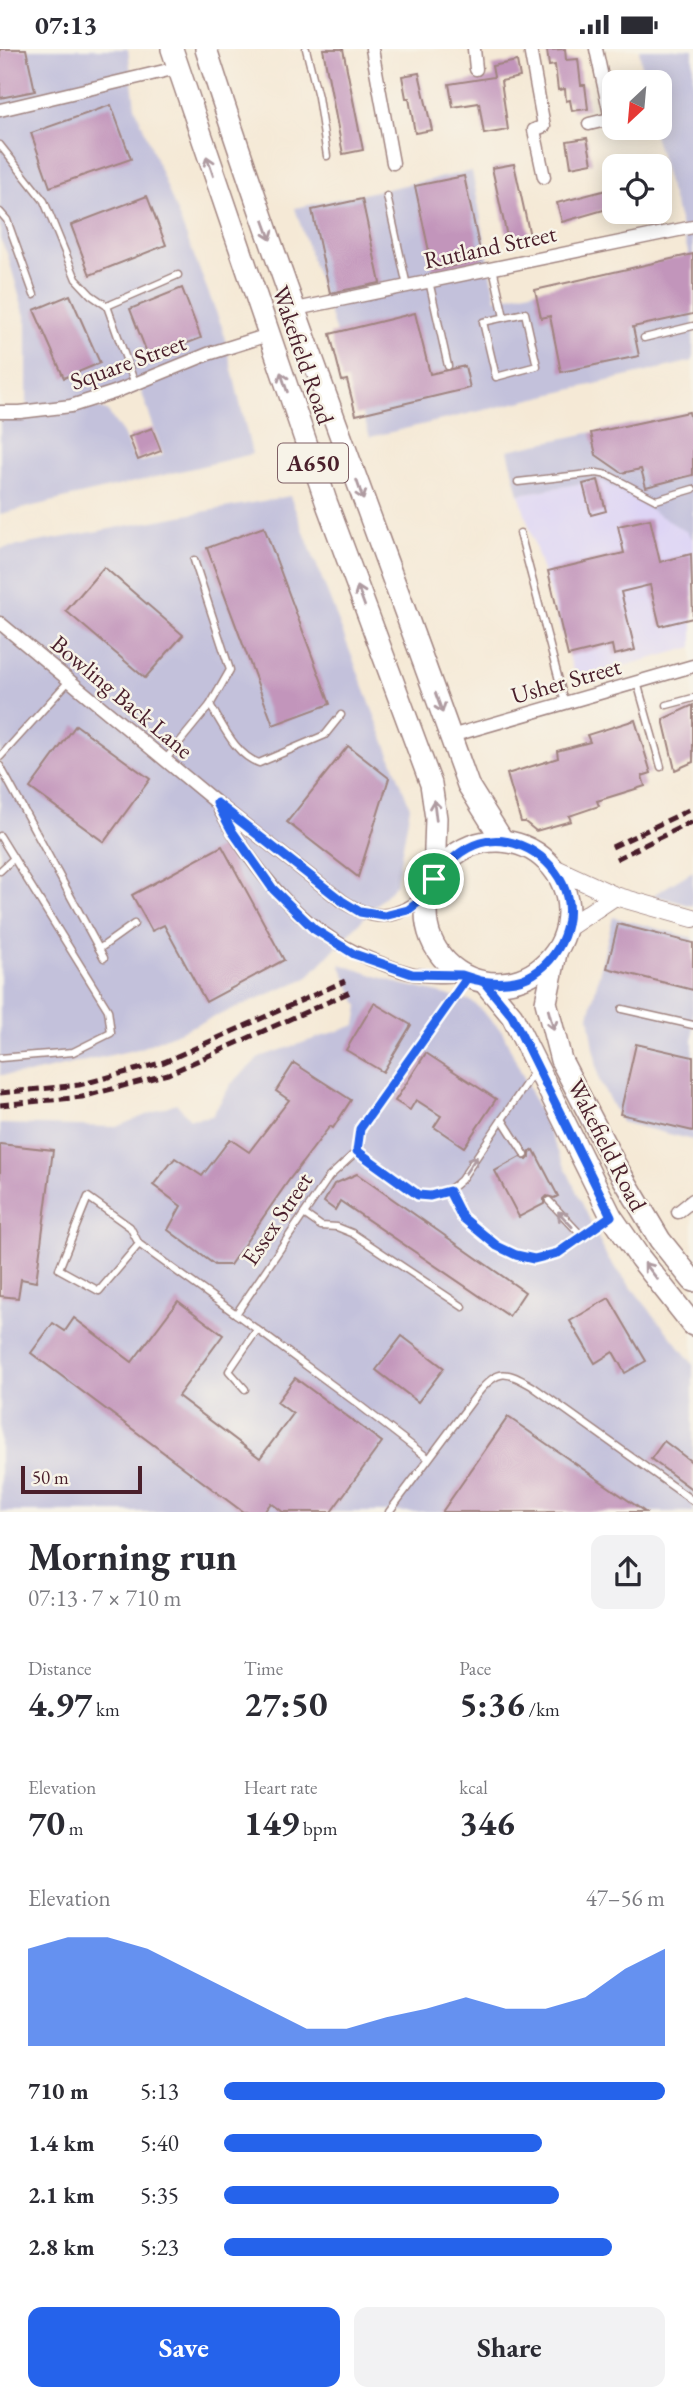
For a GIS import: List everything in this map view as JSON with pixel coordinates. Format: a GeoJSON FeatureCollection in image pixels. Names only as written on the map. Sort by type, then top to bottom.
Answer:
{"type":"FeatureCollection","features":[{"type":"Feature","properties":{"kind":"main road","name":"Wakefield Road"},"geometry":{"type":"LineString","coordinates":[[206,49],[230,124],[468,785],[503,841]]}},
{"type":"Feature","properties":{"kind":"main road","name":"Wakefield Road"},"geometry":{"type":"LineString","coordinates":[[174,58],[327,504],[431,784],[436,818],[431,887]]}},
{"type":"Feature","properties":{"kind":"main road"},"geometry":{"type":"LineString","coordinates":[[431,887],[453,856],[481,842],[503,841],[529,848],[554,868],[568,898],[567,928],[556,953],[544,966],[517,981],[471,979]]}},
{"type":"Feature","properties":{"kind":"main road","name":"A650"},"geometry":{"type":"LineString","coordinates":[[431,887],[426,921],[435,948],[449,965],[471,979]]}},
{"type":"Feature","properties":{"kind":"main road","name":"Wakefield Road"},"geometry":{"type":"LineString","coordinates":[[556,953],[546,1002],[562,1060],[616,1166],[660,1240],[693,1280]]}},
{"type":"Feature","properties":{"kind":"main road","name":"Wakefield Road"},"geometry":{"type":"LineString","coordinates":[[471,979],[512,1016],[611,1216],[693,1325]]}},
{"type":"Feature","properties":{"kind":"street"},"geometry":{"type":"LineString","coordinates":[[372,49],[393,163]]}},
{"type":"Feature","properties":{"kind":"street"},"geometry":{"type":"LineString","coordinates":[[474,49],[476,69]]}},
{"type":"Feature","properties":{"kind":"street"},"geometry":{"type":"LineString","coordinates":[[530,49],[544,126],[534,130],[544,177]]}},
{"type":"Feature","properties":{"kind":"street"},"geometry":{"type":"LineString","coordinates":[[596,49],[602,74]]}},
{"type":"Feature","properties":{"kind":"street"},"geometry":{"type":"LineString","coordinates":[[0,110],[174,58]]}},
{"type":"Feature","properties":{"kind":"street"},"geometry":{"type":"LineString","coordinates":[[589,124],[602,121]]}},
{"type":"Feature","properties":{"kind":"street","name":"Rutland Street"},"geometry":{"type":"LineString","coordinates":[[296,309],[693,227]]}},
{"type":"Feature","properties":{"kind":"street","name":"Square Street"},"geometry":{"type":"LineString","coordinates":[[0,412],[71,406],[135,384],[208,354],[268,335]]}},
{"type":"Feature","properties":{"kind":"street","name":"Bowling Back Lane"},"geometry":{"type":"LineString","coordinates":[[0,623],[217,803],[342,901],[360,912],[384,916],[408,910],[431,887]]}},
{"type":"Feature","properties":{"kind":"street","name":"Usher Street"},"geometry":{"type":"LineString","coordinates":[[451,736],[693,666]]}},
{"type":"Feature","properties":{"kind":"street","name":"Bowling Back Lane"},"geometry":{"type":"LineString","coordinates":[[217,803],[232,831],[273,889],[314,929],[354,954],[412,974],[471,979]]}},
{"type":"Feature","properties":{"kind":"street"},"geometry":{"type":"LineString","coordinates":[[554,868],[615,896],[693,918]]}},
{"type":"Feature","properties":{"kind":"street"},"geometry":{"type":"LineString","coordinates":[[567,928],[615,896]]}},
{"type":"Feature","properties":{"kind":"street"},"geometry":{"type":"LineString","coordinates":[[678,1212],[693,1200]]}},
{"type":"Feature","properties":{"kind":"lane"},"geometry":{"type":"LineString","coordinates":[[306,49],[318,97],[327,156]]}},
{"type":"Feature","properties":{"kind":"lane"},"geometry":{"type":"LineString","coordinates":[[0,145],[44,201],[76,279],[91,295],[107,306],[135,384]]}},
{"type":"Feature","properties":{"kind":"lane"},"geometry":{"type":"LineString","coordinates":[[387,196],[407,286]]}},
{"type":"Feature","properties":{"kind":"lane"},"geometry":{"type":"LineString","coordinates":[[0,212],[7,220],[34,295]]}},
{"type":"Feature","properties":{"kind":"lane"},"geometry":{"type":"LineString","coordinates":[[493,268],[504,317]]}},
{"type":"Feature","properties":{"kind":"lane"},"geometry":{"type":"LineString","coordinates":[[107,306],[178,275]]}},
{"type":"Feature","properties":{"kind":"lane"},"geometry":{"type":"LineString","coordinates":[[429,281],[448,366]]}},
{"type":"Feature","properties":{"kind":"lane"},"geometry":{"type":"LineString","coordinates":[[525,313],[537,366],[496,376],[484,322],[504,317],[525,313]]}},
{"type":"Feature","properties":{"kind":"lane"},"geometry":{"type":"LineString","coordinates":[[644,338],[693,327]]}},
{"type":"Feature","properties":{"kind":"lane"},"geometry":{"type":"LineString","coordinates":[[518,482],[597,473],[607,475],[656,500],[693,489]]}},
{"type":"Feature","properties":{"kind":"lane"},"geometry":{"type":"LineString","coordinates":[[520,533],[565,703]]}},
{"type":"Feature","properties":{"kind":"lane"},"geometry":{"type":"LineString","coordinates":[[165,760],[210,705],[230,670],[194,560]]}},
{"type":"Feature","properties":{"kind":"lane"},"geometry":{"type":"LineString","coordinates":[[0,757],[69,680]]}},
{"type":"Feature","properties":{"kind":"lane"},"geometry":{"type":"LineString","coordinates":[[637,682],[661,767]]}},
{"type":"Feature","properties":{"kind":"lane"},"geometry":{"type":"LineString","coordinates":[[667,705],[693,698]]}},
{"type":"Feature","properties":{"kind":"lane"},"geometry":{"type":"LineString","coordinates":[[210,705],[237,748],[248,759],[259,763],[325,735],[341,715]]}},
{"type":"Feature","properties":{"kind":"lane"},"geometry":{"type":"LineString","coordinates":[[0,766],[104,958]]}},
{"type":"Feature","properties":{"kind":"lane"},"geometry":{"type":"LineString","coordinates":[[0,836],[108,1010],[111,1034],[73,1052],[0,1058]]}},
{"type":"Feature","properties":{"kind":"lane"},"geometry":{"type":"LineString","coordinates":[[0,871],[13,859]]}},
{"type":"Feature","properties":{"kind":"lane"},"geometry":{"type":"LineString","coordinates":[[99,949],[134,924]]}},
{"type":"Feature","properties":{"kind":"lane"},"geometry":{"type":"LineString","coordinates":[[471,979],[360,1129],[357,1151],[418,1195],[430,1196],[449,1191],[461,1180],[538,1065]]}},
{"type":"Feature","properties":{"kind":"lane"},"geometry":{"type":"LineString","coordinates":[[622,1009],[693,1025]]}},
{"type":"Feature","properties":{"kind":"lane"},"geometry":{"type":"LineString","coordinates":[[502,1119],[526,1154]]}},
{"type":"Feature","properties":{"kind":"lane","name":"Essex Street"},"geometry":{"type":"LineString","coordinates":[[236,1314],[329,1177],[357,1151]]}},
{"type":"Feature","properties":{"kind":"lane"},"geometry":{"type":"LineString","coordinates":[[449,1191],[462,1217],[497,1246],[516,1255],[534,1259],[558,1253],[611,1216]]}},
{"type":"Feature","properties":{"kind":"lane"},"geometry":{"type":"LineString","coordinates":[[139,1244],[99,1291],[59,1269],[88,1197],[130,1227],[139,1244],[428,1458]]}},
{"type":"Feature","properties":{"kind":"lane"},"geometry":{"type":"LineString","coordinates":[[549,1201],[582,1236]]}},
{"type":"Feature","properties":{"kind":"lane"},"geometry":{"type":"LineString","coordinates":[[304,1213],[321,1226],[337,1227],[352,1233],[463,1307]]}},
{"type":"Feature","properties":{"kind":"lane"},"geometry":{"type":"LineString","coordinates":[[245,1389],[229,1371],[257,1330]]}},
{"type":"Feature","properties":{"kind":"lane"},"geometry":{"type":"LineString","coordinates":[[389,1512],[478,1392],[490,1378],[501,1373],[513,1375],[532,1386],[693,1501]]}},
{"type":"Feature","properties":{"kind":"shaded area"},"geometry":{"type":"Polygon","coordinates":[[[0,49],[128,49],[135,106],[222,327],[252,454],[0,514],[0,420],[27,417],[27,323],[7,253],[0,239],[0,49]],[[141,390],[108,403],[92,406],[107,411],[123,434],[134,458],[141,462],[163,455],[141,390]]]}},
{"type":"Feature","properties":{"kind":"shaded area"},"geometry":{"type":"Polygon","coordinates":[[[639,49],[693,49],[693,361],[370,437],[295,208],[472,171],[496,299],[689,255],[672,197],[672,154],[660,154],[655,140],[672,140],[672,70],[642,70],[639,49]]]}},
{"type":"Feature","properties":{"kind":"shaded area"},"geometry":{"type":"Polygon","coordinates":[[[693,411],[693,539],[687,532],[601,480],[519,494],[508,450],[693,411]]]}},
{"type":"Feature","properties":{"kind":"shaded area"},"geometry":{"type":"Polygon","coordinates":[[[601,480],[688,532],[693,539],[693,647],[576,679],[519,494],[601,480]]]}},
{"type":"Feature","properties":{"kind":"shaded area"},"geometry":{"type":"Polygon","coordinates":[[[290,496],[410,807],[396,884],[307,978],[138,1049],[28,1074],[0,1075],[0,549],[290,496]]]}},
{"type":"Feature","properties":{"kind":"shaded area"},"geometry":{"type":"Polygon","coordinates":[[[693,871],[693,906],[653,895],[693,871]]]}},
{"type":"Feature","properties":{"kind":"shaded area"},"geometry":{"type":"Polygon","coordinates":[[[613,917],[693,938],[693,1140],[621,1122],[599,1080],[589,1016],[613,917]]]}},
{"type":"Feature","properties":{"kind":"shaded area"},"geometry":{"type":"Polygon","coordinates":[[[340,964],[401,984],[472,1001],[502,1031],[607,1257],[693,1364],[693,1512],[0,1512],[0,1124],[116,1127],[176,1103],[190,1119],[212,1116],[231,1084],[260,1057],[356,1025],[359,1006],[340,964]]]}},
{"type":"Feature","properties":{"kind":"building"},"geometry":{"type":"Polygon","coordinates":[[[0,49],[26,49],[35,91],[0,98],[0,49]]]}},
{"type":"Feature","properties":{"kind":"building"},"geometry":{"type":"Polygon","coordinates":[[[323,49],[343,49],[363,150],[343,154],[323,49]]]}},
{"type":"Feature","properties":{"kind":"building"},"geometry":{"type":"Polygon","coordinates":[[[565,49],[566,60],[578,59],[581,85],[585,85],[588,109],[572,111],[570,100],[566,101],[565,89],[558,90],[555,65],[549,66],[547,50],[565,49]]]}},
{"type":"Feature","properties":{"kind":"building"},"geometry":{"type":"Polygon","coordinates":[[[517,61],[520,77],[501,81],[508,130],[484,134],[479,103],[453,107],[449,84],[494,77],[492,66],[517,61]]]}},
{"type":"Feature","properties":{"kind":"building"},"geometry":{"type":"Polygon","coordinates":[[[419,73],[432,130],[415,133],[402,76],[419,73]]]}},
{"type":"Feature","properties":{"kind":"building"},"geometry":{"type":"Polygon","coordinates":[[[111,105],[131,159],[50,187],[31,133],[111,105]]]}},
{"type":"Feature","properties":{"kind":"building"},"geometry":{"type":"Polygon","coordinates":[[[587,138],[592,163],[571,167],[567,141],[587,138]]]}},
{"type":"Feature","properties":{"kind":"building"},"geometry":{"type":"Polygon","coordinates":[[[514,164],[530,236],[508,241],[492,168],[514,164]]]}},
{"type":"Feature","properties":{"kind":"building"},"geometry":{"type":"Polygon","coordinates":[[[464,176],[482,260],[433,270],[415,186],[464,176]]]}},
{"type":"Feature","properties":{"kind":"building"},"geometry":{"type":"Polygon","coordinates":[[[602,191],[602,210],[562,222],[557,203],[602,191]]]}},
{"type":"Feature","properties":{"kind":"building"},"geometry":{"type":"Polygon","coordinates":[[[147,196],[166,245],[90,275],[71,225],[147,196]]]}},
{"type":"Feature","properties":{"kind":"building"},"geometry":{"type":"Polygon","coordinates":[[[362,199],[380,283],[330,293],[312,210],[362,199]]]}},
{"type":"Feature","properties":{"kind":"building"},"geometry":{"type":"Polygon","coordinates":[[[693,254],[693,314],[633,327],[639,356],[561,372],[550,316],[541,318],[535,290],[693,254]]]}},
{"type":"Feature","properties":{"kind":"building"},"geometry":{"type":"Polygon","coordinates":[[[182,288],[201,338],[149,358],[130,309],[182,288]]]}},
{"type":"Feature","properties":{"kind":"building"},"geometry":{"type":"Polygon","coordinates":[[[70,295],[100,363],[64,378],[34,310],[70,295]]]}},
{"type":"Feature","properties":{"kind":"building"},"geometry":{"type":"Polygon","coordinates":[[[415,313],[430,374],[465,366],[470,388],[356,415],[347,380],[342,381],[330,334],[415,313]]]}},
{"type":"Feature","properties":{"kind":"building"},"geometry":{"type":"Polygon","coordinates":[[[689,412],[693,431],[693,475],[646,487],[641,469],[622,473],[596,455],[591,433],[689,412]]]}},
{"type":"Feature","properties":{"kind":"building"},"geometry":{"type":"Polygon","coordinates":[[[152,428],[161,451],[138,460],[129,437],[152,428]]]}},
{"type":"Feature","properties":{"kind":"building"},"geometry":{"type":"Polygon","coordinates":[[[598,480],[606,511],[591,515],[583,484],[598,480]]]}},
{"type":"Feature","properties":{"kind":"building"},"geometry":{"type":"Polygon","coordinates":[[[650,519],[660,562],[691,554],[693,618],[660,626],[650,585],[621,592],[635,650],[614,655],[612,645],[568,656],[548,571],[624,553],[618,526],[650,519]]]}},
{"type":"Feature","properties":{"kind":"building"},"geometry":{"type":"Polygon","coordinates":[[[264,527],[330,704],[273,725],[207,548],[264,527]]]}},
{"type":"Feature","properties":{"kind":"building"},"geometry":{"type":"Polygon","coordinates":[[[104,567],[183,635],[145,678],[66,611],[104,567]]]}},
{"type":"Feature","properties":{"kind":"building"},"geometry":{"type":"Polygon","coordinates":[[[693,705],[693,762],[675,770],[663,719],[693,705]]]}},
{"type":"Feature","properties":{"kind":"building"},"geometry":{"type":"Polygon","coordinates":[[[635,720],[651,773],[642,776],[645,786],[597,801],[599,806],[569,816],[571,821],[536,831],[521,822],[507,774],[558,758],[557,751],[590,742],[587,735],[635,720]]]}},
{"type":"Feature","properties":{"kind":"building"},"geometry":{"type":"Polygon","coordinates":[[[76,725],[150,779],[104,842],[30,788],[76,725]]]}},
{"type":"Feature","properties":{"kind":"building"},"geometry":{"type":"Polygon","coordinates":[[[348,746],[389,778],[358,877],[287,822],[348,746]]]}},
{"type":"Feature","properties":{"kind":"building"},"geometry":{"type":"Polygon","coordinates":[[[222,846],[284,960],[206,1002],[164,925],[152,931],[132,895],[222,846]]]}},
{"type":"Feature","properties":{"kind":"building"},"geometry":{"type":"Polygon","coordinates":[[[618,924],[693,943],[693,990],[607,968],[618,924]]]}},
{"type":"Feature","properties":{"kind":"building"},"geometry":{"type":"Polygon","coordinates":[[[374,1003],[411,1025],[383,1072],[346,1050],[374,1003]]]}},
{"type":"Feature","properties":{"kind":"building"},"geometry":{"type":"Polygon","coordinates":[[[636,1044],[693,1057],[693,1131],[620,1114],[636,1044]]]}},
{"type":"Feature","properties":{"kind":"building"},"geometry":{"type":"Polygon","coordinates":[[[426,1053],[496,1099],[464,1147],[434,1127],[441,1116],[416,1100],[410,1110],[395,1101],[426,1053]]]}},
{"type":"Feature","properties":{"kind":"building"},"geometry":{"type":"Polygon","coordinates":[[[294,1063],[351,1100],[333,1128],[330,1126],[289,1180],[230,1265],[215,1265],[168,1230],[181,1206],[153,1185],[175,1158],[202,1176],[230,1139],[249,1152],[289,1100],[276,1091],[294,1063]]]}},
{"type":"Feature","properties":{"kind":"building"},"geometry":{"type":"Polygon","coordinates":[[[0,1144],[53,1150],[36,1282],[21,1279],[18,1298],[0,1296],[0,1144]]]}},
{"type":"Feature","properties":{"kind":"building"},"geometry":{"type":"Polygon","coordinates":[[[534,1150],[558,1196],[547,1196],[544,1204],[519,1217],[495,1171],[520,1157],[527,1160],[530,1152],[534,1150]]]}},
{"type":"Feature","properties":{"kind":"building"},"geometry":{"type":"Polygon","coordinates":[[[357,1174],[525,1292],[509,1316],[340,1201],[335,1210],[324,1202],[334,1184],[357,1174]]]}},
{"type":"Feature","properties":{"kind":"building"},"geometry":{"type":"Polygon","coordinates":[[[609,1298],[646,1361],[625,1373],[613,1352],[595,1363],[570,1321],[609,1298]]]}},
{"type":"Feature","properties":{"kind":"building"},"geometry":{"type":"Polygon","coordinates":[[[178,1301],[223,1335],[178,1396],[260,1458],[293,1414],[277,1402],[295,1378],[382,1442],[331,1512],[283,1512],[271,1503],[264,1512],[243,1512],[31,1353],[53,1323],[65,1331],[74,1318],[132,1362],[178,1301]]]}},
{"type":"Feature","properties":{"kind":"building"},"geometry":{"type":"Polygon","coordinates":[[[402,1336],[444,1368],[418,1402],[376,1370],[402,1336]]]}},
{"type":"Feature","properties":{"kind":"building"},"geometry":{"type":"Polygon","coordinates":[[[508,1417],[645,1512],[442,1512],[508,1417]]]}},
{"type":"Feature","properties":{"kind":"building"},"geometry":{"type":"Polygon","coordinates":[[[664,1441],[693,1463],[693,1490],[651,1459],[664,1441]]]}},
{"type":"Feature","properties":{"kind":"railway"},"geometry":{"type":"LineString","coordinates":[[612,847],[693,808]]}},
{"type":"Feature","properties":{"kind":"railway"},"geometry":{"type":"LineString","coordinates":[[616,859],[693,821]]}},
{"type":"Feature","properties":{"kind":"railway"},"geometry":{"type":"LineString","coordinates":[[0,1093],[79,1085],[164,1062],[345,981]]}},
{"type":"Feature","properties":{"kind":"railway"},"geometry":{"type":"LineString","coordinates":[[0,1105],[82,1097],[168,1074],[350,992]]}},
{"type":"Feature","properties":{"kind":"route"},"geometry":{"type":"LineString","coordinates":[[434,879],[428,895],[408,910],[384,916],[360,912],[342,901],[217,803],[232,831],[273,889],[314,929],[354,954],[412,974],[462,975],[484,982],[512,1016],[611,1216],[558,1253],[534,1259],[516,1255],[497,1246],[462,1217],[449,1191],[430,1196],[418,1195],[357,1151],[360,1129],[467,978],[484,982],[517,981],[544,966],[556,953],[567,928],[568,898],[554,868],[529,848],[503,841],[481,842],[453,856],[434,879]]}}]}
